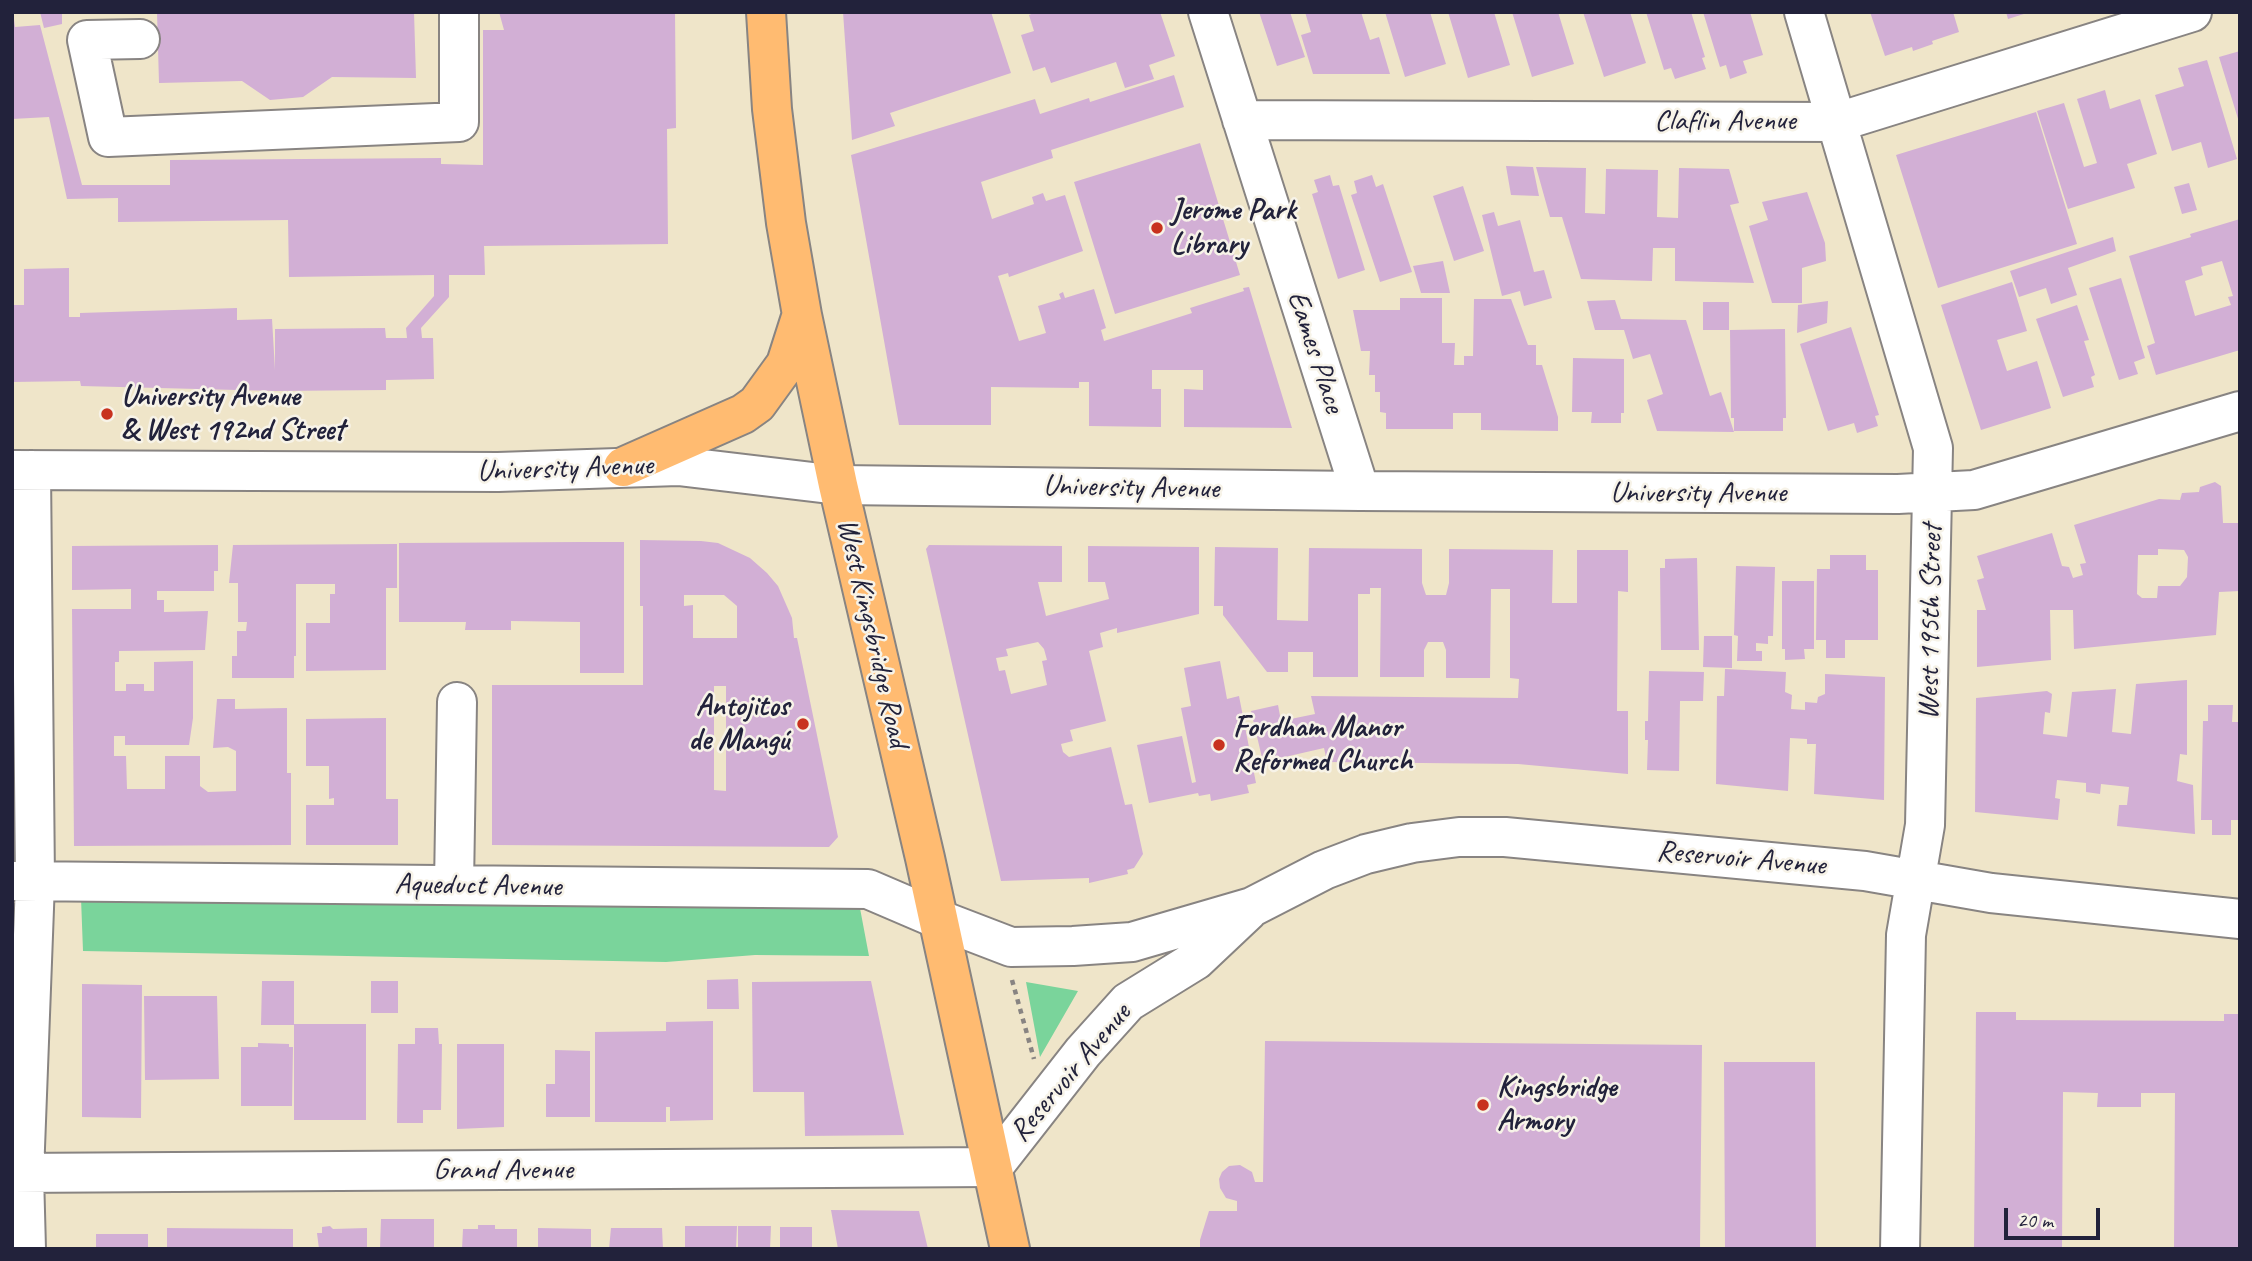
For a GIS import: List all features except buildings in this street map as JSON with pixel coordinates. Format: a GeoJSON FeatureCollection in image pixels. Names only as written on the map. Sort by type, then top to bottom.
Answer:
{"type":"FeatureCollection","features":[{"type":"Feature","properties":{"kind":"main road","name":"West Kingsbridge Road"},"geometry":{"type":"LineString","coordinates":[[766,12],[772,109],[786,223],[802,315],[1010,1249]]}},
{"type":"Feature","properties":{"kind":"main road"},"geometry":{"type":"LineString","coordinates":[[623,467],[743,414],[757,404],[786,364],[802,315]]}},
{"type":"Feature","properties":{"kind":"street"},"geometry":{"type":"LineString","coordinates":[[140,39],[87,40],[108,137],[459,122],[459,12]]}},
{"type":"Feature","properties":{"kind":"street","name":"Eames Place"},"geometry":{"type":"LineString","coordinates":[[1208,12],[1360,491]]}},
{"type":"Feature","properties":{"kind":"street","name":"West 195th Street"},"geometry":{"type":"LineString","coordinates":[[1804,12],[1933,448],[1926,814],[1906,935],[1900,1249]]}},
{"type":"Feature","properties":{"kind":"street","name":"Claflin Avenue"},"geometry":{"type":"LineString","coordinates":[[1242,120],[1838,122],[2192,12]]}},
{"type":"Feature","properties":{"kind":"street","name":"University Avenue"},"geometry":{"type":"LineString","coordinates":[[22,470],[498,472],[678,466],[838,485],[1360,491],[1934,493],[1974,490],[2240,411]]}},
{"type":"Feature","properties":{"kind":"street"},"geometry":{"type":"LineString","coordinates":[[22,470],[24,881],[18,1173],[26,1249]]}},
{"type":"Feature","properties":{"kind":"street"},"geometry":{"type":"LineString","coordinates":[[454,885],[457,702]]}},
{"type":"Feature","properties":{"kind":"street","name":"Reservoir Avenue"},"geometry":{"type":"LineString","coordinates":[[938,919],[1011,947],[1132,942],[1252,907],[1324,870],[1366,854],[1412,843],[1459,837],[1505,837],[1865,871],[1991,893],[2240,919]]}},
{"type":"Feature","properties":{"kind":"street","name":"Aqueduct Avenue"},"geometry":{"type":"LineString","coordinates":[[24,881],[868,889],[938,919]]}},
{"type":"Feature","properties":{"kind":"street","name":"Reservoir Avenue"},"geometry":{"type":"LineString","coordinates":[[993,1167],[1083,1052],[1128,1002],[1196,960],[1252,907]]}},
{"type":"Feature","properties":{"kind":"street","name":"Grand Avenue"},"geometry":{"type":"LineString","coordinates":[[18,1173],[993,1167]]}},
{"type":"Feature","properties":{"kind":"path"},"geometry":{"type":"LineString","coordinates":[[1012,972],[1034,1060]]}},
{"type":"Feature","properties":{"kind":"green space"},"geometry":{"type":"Polygon","coordinates":[[[81,898],[859,903],[869,956],[755,955],[666,962],[83,951],[81,898]]]}},
{"type":"Feature","properties":{"kind":"green space"},"geometry":{"type":"Polygon","coordinates":[[[1026,982],[1078,991],[1040,1057],[1026,982]]]}},
{"type":"Feature","properties":{"kind":"place","name":"Jerome Park Library"},"geometry":{"type":"Point","coordinates":[1157,228]}},
{"type":"Feature","properties":{"kind":"place","name":"University Avenue & West 192nd Street"},"geometry":{"type":"Point","coordinates":[107,414]}},
{"type":"Feature","properties":{"kind":"place","name":"Antojitos de Mangú"},"geometry":{"type":"Point","coordinates":[803,724]}},
{"type":"Feature","properties":{"kind":"place","name":"Fordham Manor Reformed Church"},"geometry":{"type":"Point","coordinates":[1219,745]}},
{"type":"Feature","properties":{"kind":"place","name":"Kingsbridge Armory"},"geometry":{"type":"Point","coordinates":[1483,1105]}}]}
